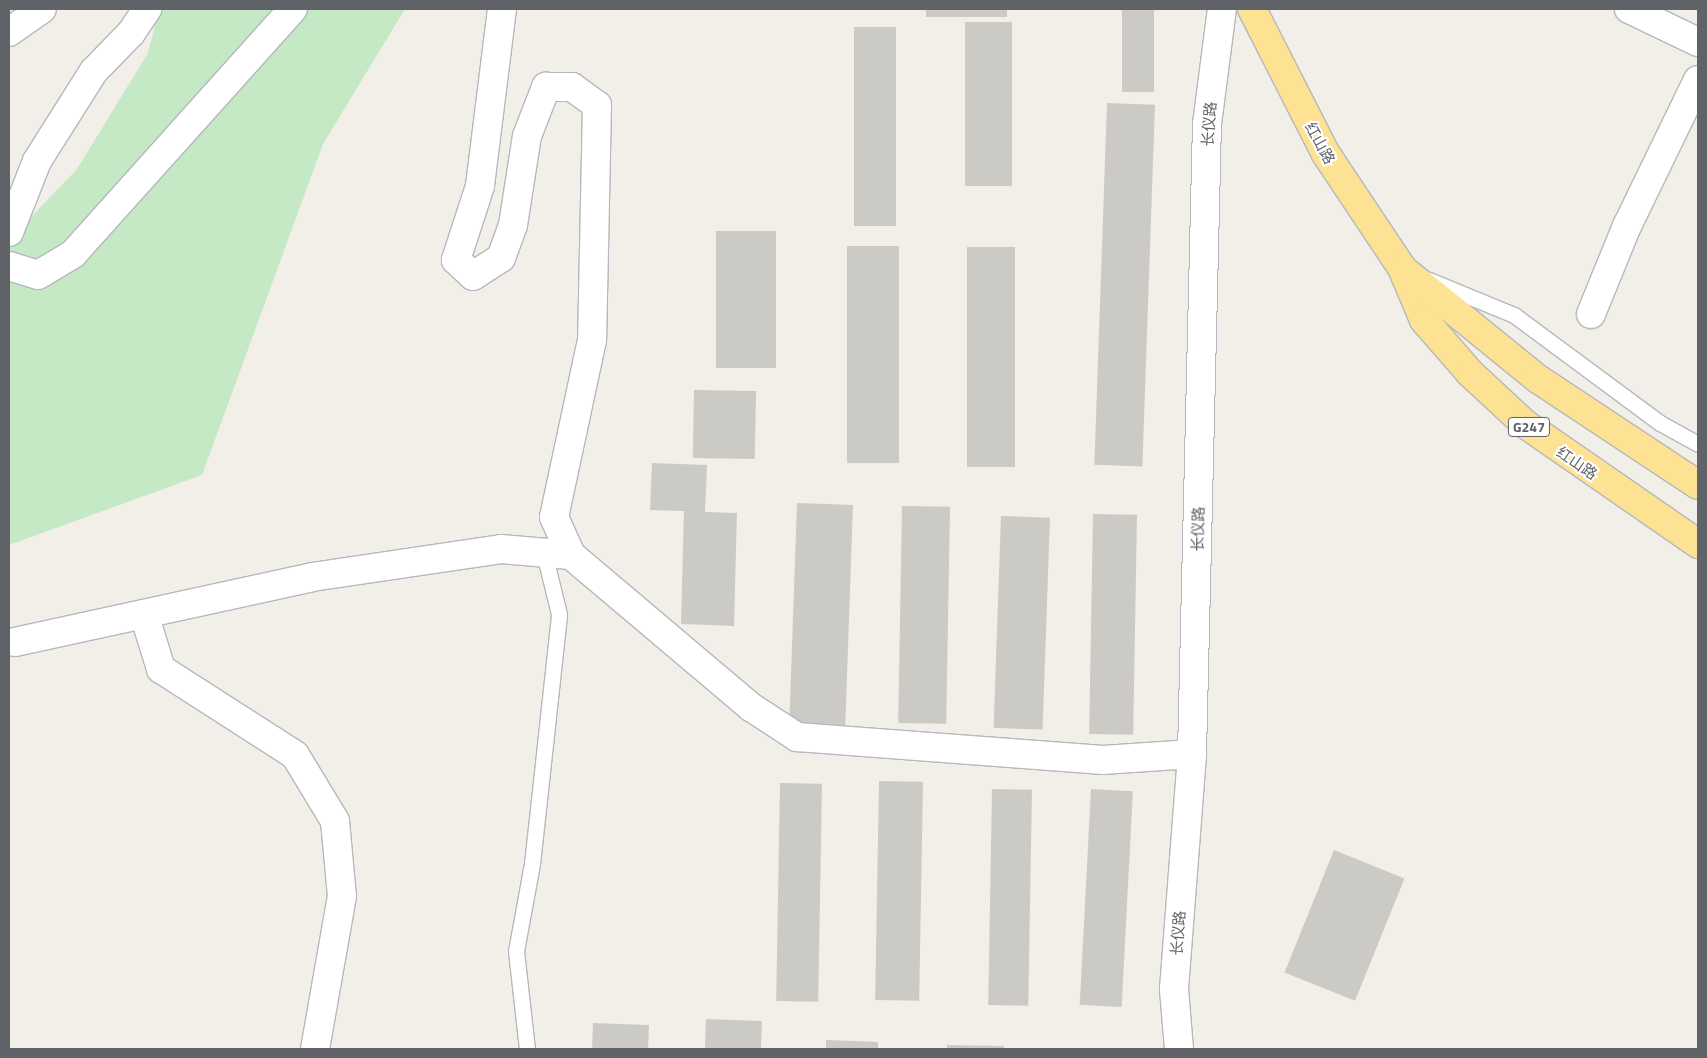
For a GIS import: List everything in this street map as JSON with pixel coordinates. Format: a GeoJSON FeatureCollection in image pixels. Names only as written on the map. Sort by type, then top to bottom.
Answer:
{"type":"FeatureCollection","features":[{"type":"Feature","properties":{"kind":"highway","name":"红山路"},"geometry":{"type":"LineString","coordinates":[[1252,9],[1326,154],[1402,268],[1424,320],[1470,373],[1557,450],[1698,544]]}},
{"type":"Feature","properties":{"kind":"highway","name":"红山路"},"geometry":{"type":"LineString","coordinates":[[1402,268],[1538,378],[1698,485]]}},
{"type":"Feature","properties":{"kind":"street"},"geometry":{"type":"LineString","coordinates":[[9,32],[42,9]]}},
{"type":"Feature","properties":{"kind":"street"},"geometry":{"type":"LineString","coordinates":[[9,232],[38,161],[94,71],[131,33],[147,9]]}},
{"type":"Feature","properties":{"kind":"street"},"geometry":{"type":"LineString","coordinates":[[9,266],[38,275],[73,254],[293,9]]}},
{"type":"Feature","properties":{"kind":"street"},"geometry":{"type":"LineString","coordinates":[[502,9],[480,186],[456,260],[473,276],[501,258],[513,225],[528,136],[546,87],[572,87],[597,105],[592,340],[554,517],[571,555],[751,707],[797,737],[1103,760],[1192,754]]}},
{"type":"Feature","properties":{"kind":"street","name":"长仪路"},"geometry":{"type":"LineString","coordinates":[[1179,1049],[1174,989],[1192,754],[1207,124],[1222,9]]}},
{"type":"Feature","properties":{"kind":"street"},"geometry":{"type":"LineString","coordinates":[[1629,9],[1698,42]]}},
{"type":"Feature","properties":{"kind":"street"},"geometry":{"type":"LineString","coordinates":[[1591,314],[1627,226],[1698,80]]}},
{"type":"Feature","properties":{"kind":"street"},"geometry":{"type":"LineString","coordinates":[[15,642],[312,577],[501,549],[571,555]]}},
{"type":"Feature","properties":{"kind":"street"},"geometry":{"type":"LineString","coordinates":[[144,614],[161,669],[295,755],[334,821],[342,896],[315,1049]]}},
{"type":"Feature","properties":{"kind":"lane"},"geometry":{"type":"LineString","coordinates":[[1402,268],[1514,315],[1660,422],[1698,444]]}},
{"type":"Feature","properties":{"kind":"lane"},"geometry":{"type":"LineString","coordinates":[[527,1049],[516,951],[532,864],[559,614],[544,553]]}},
{"type":"Feature","properties":{"kind":"green space"},"geometry":{"type":"Polygon","coordinates":[[[159,9],[405,9],[323,144],[202,475],[9,545],[9,240],[77,169],[148,53],[159,9]]]}},
{"type":"Feature","properties":{"kind":"building"},"geometry":{"type":"Polygon","coordinates":[[[926,9],[1007,9],[1007,17],[926,17],[926,9]]]}},
{"type":"Feature","properties":{"kind":"building"},"geometry":{"type":"Polygon","coordinates":[[[1122,9],[1154,9],[1154,92],[1122,92],[1122,9]]]}},
{"type":"Feature","properties":{"kind":"building"},"geometry":{"type":"Polygon","coordinates":[[[965,22],[1012,22],[1012,186],[965,186],[965,22]]]}},
{"type":"Feature","properties":{"kind":"building"},"geometry":{"type":"Polygon","coordinates":[[[854,27],[896,27],[896,226],[854,226],[854,27]]]}},
{"type":"Feature","properties":{"kind":"building"},"geometry":{"type":"Polygon","coordinates":[[[1107,103],[1155,105],[1142,466],[1094,465],[1107,103]]]}},
{"type":"Feature","properties":{"kind":"building"},"geometry":{"type":"Polygon","coordinates":[[[716,231],[776,231],[776,368],[716,368],[716,231]]]}},
{"type":"Feature","properties":{"kind":"building"},"geometry":{"type":"Polygon","coordinates":[[[847,246],[899,246],[899,463],[847,463],[847,246]]]}},
{"type":"Feature","properties":{"kind":"building"},"geometry":{"type":"Polygon","coordinates":[[[967,247],[1015,247],[1015,467],[967,467],[967,247]]]}},
{"type":"Feature","properties":{"kind":"building"},"geometry":{"type":"Polygon","coordinates":[[[694,390],[756,391],[755,459],[693,458],[694,390]]]}},
{"type":"Feature","properties":{"kind":"building"},"geometry":{"type":"Polygon","coordinates":[[[652,463],[707,465],[705,512],[737,513],[734,626],[681,624],[684,511],[650,510],[652,463]]]}},
{"type":"Feature","properties":{"kind":"building"},"geometry":{"type":"Polygon","coordinates":[[[797,503],[853,505],[845,732],[789,730],[797,503]]]}},
{"type":"Feature","properties":{"kind":"building"},"geometry":{"type":"Polygon","coordinates":[[[902,506],[950,507],[946,724],[898,723],[902,506]]]}},
{"type":"Feature","properties":{"kind":"building"},"geometry":{"type":"Polygon","coordinates":[[[1093,514],[1137,515],[1133,735],[1089,734],[1093,514]]]}},
{"type":"Feature","properties":{"kind":"building"},"geometry":{"type":"Polygon","coordinates":[[[1001,516],[1050,518],[1043,730],[994,728],[1001,516]]]}},
{"type":"Feature","properties":{"kind":"building"},"geometry":{"type":"Polygon","coordinates":[[[879,781],[923,782],[919,1001],[875,1000],[879,781]]]}},
{"type":"Feature","properties":{"kind":"building"},"geometry":{"type":"Polygon","coordinates":[[[780,783],[822,784],[818,1002],[776,1001],[780,783]]]}},
{"type":"Feature","properties":{"kind":"building"},"geometry":{"type":"Polygon","coordinates":[[[992,789],[1032,790],[1028,1006],[988,1005],[992,789]]]}},
{"type":"Feature","properties":{"kind":"building"},"geometry":{"type":"Polygon","coordinates":[[[1091,789],[1133,791],[1122,1007],[1080,1005],[1091,789]]]}},
{"type":"Feature","properties":{"kind":"building"},"geometry":{"type":"Polygon","coordinates":[[[1334,850],[1404,878],[1355,1001],[1285,972],[1334,850]]]}},
{"type":"Feature","properties":{"kind":"building"},"geometry":{"type":"Polygon","coordinates":[[[706,1019],[762,1021],[761,1049],[705,1049],[706,1019]]]}},
{"type":"Feature","properties":{"kind":"building"},"geometry":{"type":"Polygon","coordinates":[[[593,1023],[649,1025],[648,1049],[592,1049],[593,1023]]]}},
{"type":"Feature","properties":{"kind":"building"},"geometry":{"type":"Polygon","coordinates":[[[826,1040],[878,1042],[878,1049],[826,1049],[826,1040]]]}},
{"type":"Feature","properties":{"kind":"building"},"geometry":{"type":"Polygon","coordinates":[[[947,1045],[1004,1046],[1004,1049],[947,1049],[947,1045]]]}}]}
